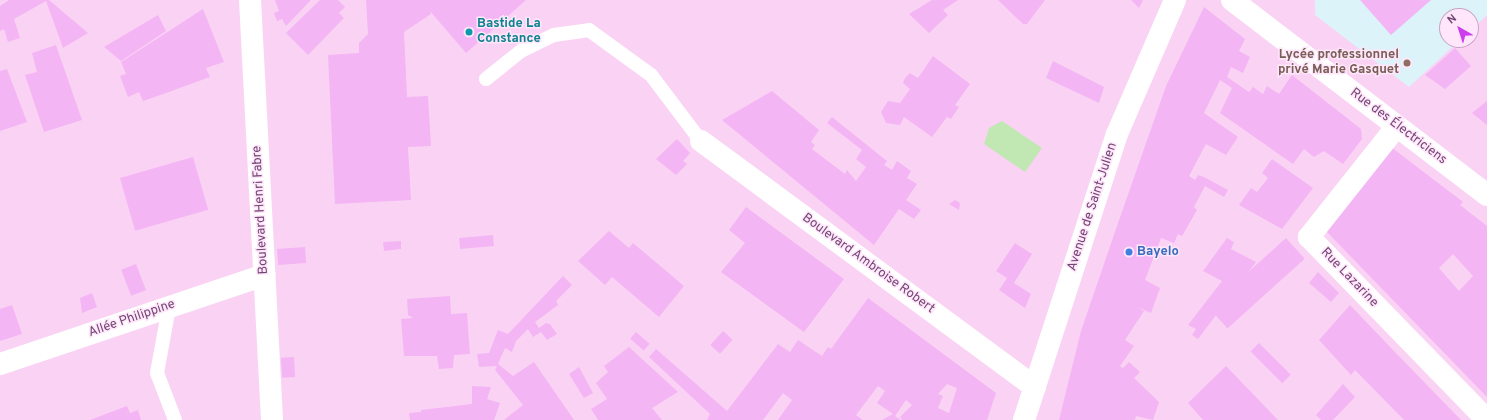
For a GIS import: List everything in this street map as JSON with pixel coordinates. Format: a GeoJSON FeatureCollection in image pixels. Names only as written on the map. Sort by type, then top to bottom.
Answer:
{"type":"FeatureCollection","features":[{"type":"Feature","properties":{"kind":"street","name":"Boulevard Henri Fabre"},"geometry":{"type":"LineString","coordinates":[[250,0],[272,420]]}},
{"type":"Feature","properties":{"kind":"street","name":"Avenue de Saint-Julien"},"geometry":{"type":"LineString","coordinates":[[1024,420],[1117,134],[1175,0]]}},
{"type":"Feature","properties":{"kind":"street","name":"Rue des Électriciens"},"geometry":{"type":"LineString","coordinates":[[1232,0],[1487,195]]}},
{"type":"Feature","properties":{"kind":"street","name":"Rue Lazarine"},"geometry":{"type":"LineString","coordinates":[[1397,126],[1309,237],[1487,420]]}},
{"type":"Feature","properties":{"kind":"street","name":"Boulevard Ambroise Robert"},"geometry":{"type":"LineString","coordinates":[[701,141],[1035,387]]}},
{"type":"Feature","properties":{"kind":"street","name":"Allée Philippine"},"geometry":{"type":"LineString","coordinates":[[0,364],[264,275]]}},
{"type":"Feature","properties":{"kind":"lane"},"geometry":{"type":"LineString","coordinates":[[486,79],[521,51],[554,34],[589,30],[651,74],[701,141]]}},
{"type":"Feature","properties":{"kind":"lane"},"geometry":{"type":"LineString","coordinates":[[169,307],[157,373],[174,420]]}},
{"type":"Feature","properties":{"kind":"shaded area"},"geometry":{"type":"Polygon","coordinates":[[[0,0],[1487,0],[1487,420],[0,420],[0,0]]]}},
{"type":"Feature","properties":{"kind":"shaded area","name":"Lycée professionnel privé Marie Gasquet"},"geometry":{"type":"Polygon","coordinates":[[[1315,0],[1487,0],[1487,15],[1479,22],[1479,8],[1439,8],[1439,48],[1451,48],[1409,87],[1315,15],[1315,0]]]}},
{"type":"Feature","properties":{"kind":"shaded area"},"geometry":{"type":"Polygon","coordinates":[[[1002,121],[1042,148],[1025,172],[984,144],[989,128],[1002,121]]]}},
{"type":"Feature","properties":{"kind":"building"},"geometry":{"type":"Polygon","coordinates":[[[9,0],[49,0],[88,33],[63,48],[46,1],[14,19],[20,38],[8,42],[4,29],[0,31],[0,6],[9,0]]]}},
{"type":"Feature","properties":{"kind":"building"},"geometry":{"type":"Polygon","coordinates":[[[275,0],[311,0],[286,26],[282,19],[277,21],[274,13],[279,11],[275,0]]]}},
{"type":"Feature","properties":{"kind":"building"},"geometry":{"type":"Polygon","coordinates":[[[320,0],[338,0],[345,7],[339,13],[344,18],[308,55],[286,33],[320,0]]]}},
{"type":"Feature","properties":{"kind":"building"},"geometry":{"type":"Polygon","coordinates":[[[366,0],[526,0],[466,53],[430,11],[431,14],[404,32],[407,97],[428,96],[431,146],[408,147],[411,200],[335,204],[328,55],[359,53],[359,43],[368,34],[366,0]]]}},
{"type":"Feature","properties":{"kind":"building"},"geometry":{"type":"Polygon","coordinates":[[[932,0],[958,0],[943,10],[948,15],[929,33],[909,14],[932,0]]]}},
{"type":"Feature","properties":{"kind":"building"},"geometry":{"type":"Polygon","coordinates":[[[998,0],[1045,0],[1027,24],[1023,24],[998,0]]]}},
{"type":"Feature","properties":{"kind":"building"},"geometry":{"type":"Polygon","coordinates":[[[1131,0],[1143,0],[1139,8],[1131,0]]]}},
{"type":"Feature","properties":{"kind":"building"},"geometry":{"type":"Polygon","coordinates":[[[1360,0],[1431,0],[1391,35],[1360,0]]]}},
{"type":"Feature","properties":{"kind":"building"},"geometry":{"type":"Polygon","coordinates":[[[1204,7],[1245,39],[1239,51],[1250,57],[1243,73],[1231,67],[1227,77],[1249,92],[1253,87],[1263,94],[1267,86],[1279,94],[1292,75],[1361,129],[1362,139],[1343,164],[1324,151],[1314,157],[1304,149],[1293,164],[1220,113],[1232,88],[1220,80],[1204,113],[1238,137],[1226,155],[1206,144],[1189,176],[1195,180],[1198,175],[1204,177],[1228,190],[1224,197],[1205,186],[1194,207],[1197,210],[1182,236],[1178,234],[1174,243],[1161,238],[1145,280],[1160,288],[1151,313],[1137,307],[1144,311],[1125,340],[1134,346],[1120,366],[1123,368],[1129,362],[1140,372],[1134,378],[1159,402],[1153,420],[1136,416],[1135,420],[1059,420],[1081,331],[1166,86],[1204,7]]]}},
{"type":"Feature","properties":{"kind":"building"},"geometry":{"type":"Polygon","coordinates":[[[203,9],[224,62],[206,68],[210,77],[143,101],[139,92],[128,97],[120,76],[126,74],[121,62],[203,9]]]}},
{"type":"Feature","properties":{"kind":"building"},"geometry":{"type":"Polygon","coordinates":[[[158,15],[166,31],[121,61],[104,47],[158,15]]]}},
{"type":"Feature","properties":{"kind":"building"},"geometry":{"type":"Polygon","coordinates":[[[56,45],[82,120],[44,132],[25,75],[37,72],[32,53],[56,45]]]}},
{"type":"Feature","properties":{"kind":"building"},"geometry":{"type":"Polygon","coordinates":[[[1455,48],[1471,66],[1445,89],[1425,75],[1455,48]]]}},
{"type":"Feature","properties":{"kind":"building"},"geometry":{"type":"Polygon","coordinates":[[[933,56],[970,84],[955,105],[959,107],[951,119],[947,117],[932,137],[904,117],[900,125],[886,123],[881,112],[888,101],[900,103],[910,89],[903,83],[905,78],[910,73],[918,78],[933,56]]]}},
{"type":"Feature","properties":{"kind":"building"},"geometry":{"type":"Polygon","coordinates":[[[1053,61],[1104,87],[1099,103],[1046,78],[1053,61]]]}},
{"type":"Feature","properties":{"kind":"building"},"geometry":{"type":"Polygon","coordinates":[[[7,69],[27,122],[0,131],[0,71],[7,69]]]}},
{"type":"Feature","properties":{"kind":"building"},"geometry":{"type":"Polygon","coordinates":[[[772,91],[819,130],[811,142],[815,145],[812,149],[845,174],[847,170],[856,181],[866,167],[856,159],[862,150],[827,123],[832,117],[887,161],[884,165],[892,170],[897,161],[911,171],[907,178],[917,184],[906,200],[921,210],[914,219],[899,209],[874,245],[722,120],[772,91]]]}},
{"type":"Feature","properties":{"kind":"building"},"geometry":{"type":"Polygon","coordinates":[[[1487,101],[1487,125],[1472,113],[1487,101]]]}},
{"type":"Feature","properties":{"kind":"building"},"geometry":{"type":"Polygon","coordinates":[[[677,139],[690,153],[683,161],[687,164],[676,175],[656,159],[677,139]]]}},
{"type":"Feature","properties":{"kind":"building"},"geometry":{"type":"Polygon","coordinates":[[[1391,147],[1463,202],[1460,205],[1487,226],[1487,397],[1326,231],[1391,147]],[[1453,254],[1439,268],[1459,291],[1473,276],[1453,254]]]}},
{"type":"Feature","properties":{"kind":"building"},"geometry":{"type":"Polygon","coordinates":[[[193,157],[208,210],[135,231],[120,178],[193,157]]]}},
{"type":"Feature","properties":{"kind":"building"},"geometry":{"type":"Polygon","coordinates":[[[1272,159],[1313,188],[1282,229],[1239,205],[1251,188],[1257,192],[1268,178],[1262,173],[1272,159]]]}},
{"type":"Feature","properties":{"kind":"building"},"geometry":{"type":"Polygon","coordinates":[[[955,200],[960,203],[959,210],[949,204],[955,200]]]}},
{"type":"Feature","properties":{"kind":"building"},"geometry":{"type":"Polygon","coordinates":[[[746,207],[844,279],[804,332],[721,272],[745,243],[729,230],[746,207]]]}},
{"type":"Feature","properties":{"kind":"building"},"geometry":{"type":"Polygon","coordinates":[[[609,231],[629,248],[633,243],[684,286],[659,317],[612,277],[605,285],[578,261],[609,231]]]}},
{"type":"Feature","properties":{"kind":"building"},"geometry":{"type":"Polygon","coordinates":[[[493,235],[494,246],[460,249],[459,238],[493,235]]]}},
{"type":"Feature","properties":{"kind":"building"},"geometry":{"type":"Polygon","coordinates":[[[1227,238],[1234,242],[1231,249],[1256,262],[1198,339],[1192,335],[1196,329],[1188,325],[1222,281],[1203,271],[1227,238]]]}},
{"type":"Feature","properties":{"kind":"building"},"geometry":{"type":"Polygon","coordinates":[[[1286,238],[1305,259],[1227,328],[1209,308],[1286,238]]]}},
{"type":"Feature","properties":{"kind":"building"},"geometry":{"type":"Polygon","coordinates":[[[401,241],[401,249],[384,251],[383,242],[401,241]]]}},
{"type":"Feature","properties":{"kind":"building"},"geometry":{"type":"Polygon","coordinates":[[[1015,243],[1032,254],[1014,283],[1031,294],[1025,308],[999,290],[1007,278],[996,271],[1015,243]]]}},
{"type":"Feature","properties":{"kind":"building"},"geometry":{"type":"Polygon","coordinates":[[[305,247],[306,263],[278,265],[277,249],[305,247]]]}},
{"type":"Feature","properties":{"kind":"building"},"geometry":{"type":"Polygon","coordinates":[[[136,264],[146,290],[131,296],[121,270],[136,264]]]}},
{"type":"Feature","properties":{"kind":"building"},"geometry":{"type":"Polygon","coordinates":[[[1318,272],[1339,293],[1331,302],[1309,283],[1318,272]]]}},
{"type":"Feature","properties":{"kind":"building"},"geometry":{"type":"Polygon","coordinates":[[[563,276],[572,285],[556,301],[558,305],[535,322],[539,328],[546,323],[550,324],[557,334],[547,340],[541,332],[533,337],[528,329],[516,341],[512,352],[505,348],[498,364],[513,376],[534,362],[574,420],[504,420],[523,405],[495,370],[497,366],[479,367],[477,354],[489,353],[498,330],[508,334],[563,276]]]}},
{"type":"Feature","properties":{"kind":"building"},"geometry":{"type":"Polygon","coordinates":[[[92,293],[97,307],[82,313],[80,298],[92,293]]]}},
{"type":"Feature","properties":{"kind":"building"},"geometry":{"type":"Polygon","coordinates":[[[450,296],[451,314],[467,313],[470,354],[454,355],[453,368],[439,369],[437,356],[404,356],[401,319],[413,318],[408,315],[407,299],[450,296]]]}},
{"type":"Feature","properties":{"kind":"building"},"geometry":{"type":"Polygon","coordinates":[[[868,298],[996,393],[987,420],[902,420],[900,417],[912,405],[906,400],[895,416],[901,420],[882,420],[893,414],[877,403],[885,391],[878,386],[856,415],[863,420],[778,420],[792,400],[783,393],[763,420],[707,420],[710,414],[649,357],[656,349],[727,411],[778,344],[790,352],[798,340],[822,356],[828,347],[831,349],[868,298]],[[947,384],[938,394],[943,396],[938,408],[949,413],[957,388],[947,384]]]}},
{"type":"Feature","properties":{"kind":"building"},"geometry":{"type":"Polygon","coordinates":[[[12,305],[22,334],[0,341],[0,309],[12,305]]]}},
{"type":"Feature","properties":{"kind":"building"},"geometry":{"type":"Polygon","coordinates":[[[1350,305],[1461,420],[1404,420],[1355,370],[1351,375],[1319,340],[1350,305]]]}},
{"type":"Feature","properties":{"kind":"building"},"geometry":{"type":"Polygon","coordinates":[[[723,331],[733,340],[720,354],[710,345],[723,331]]]}},
{"type":"Feature","properties":{"kind":"building"},"geometry":{"type":"Polygon","coordinates":[[[636,332],[650,344],[644,351],[630,339],[636,332]]]}},
{"type":"Feature","properties":{"kind":"building"},"geometry":{"type":"Polygon","coordinates":[[[1259,343],[1291,375],[1282,383],[1251,351],[1259,343]]]}},
{"type":"Feature","properties":{"kind":"building"},"geometry":{"type":"Polygon","coordinates":[[[629,347],[678,392],[652,408],[662,420],[598,420],[591,409],[607,399],[596,383],[608,372],[604,366],[629,347]]]}},
{"type":"Feature","properties":{"kind":"building"},"geometry":{"type":"Polygon","coordinates":[[[294,357],[295,377],[282,378],[281,358],[294,357]]]}},
{"type":"Feature","properties":{"kind":"building"},"geometry":{"type":"Polygon","coordinates":[[[1226,366],[1278,420],[1203,420],[1188,403],[1226,366]]]}},
{"type":"Feature","properties":{"kind":"building"},"geometry":{"type":"Polygon","coordinates":[[[579,367],[593,393],[584,398],[569,374],[579,367]]]}},
{"type":"Feature","properties":{"kind":"building"},"geometry":{"type":"Polygon","coordinates":[[[1343,384],[1355,397],[1333,420],[1321,420],[1316,415],[1343,384]]]}},
{"type":"Feature","properties":{"kind":"building"},"geometry":{"type":"Polygon","coordinates":[[[472,386],[491,387],[487,399],[500,403],[494,420],[410,420],[409,413],[421,412],[421,410],[472,404],[472,386]]]}},
{"type":"Feature","properties":{"kind":"building"},"geometry":{"type":"Polygon","coordinates":[[[127,406],[130,413],[138,410],[141,420],[90,420],[127,406]]]}},
{"type":"Feature","properties":{"kind":"place","name":"Bastide La Constance"},"geometry":{"type":"Point","coordinates":[469,32]}},
{"type":"Feature","properties":{"kind":"place","name":"Lycée professionnel privé Marie Gasquet"},"geometry":{"type":"Point","coordinates":[1407,63]}},
{"type":"Feature","properties":{"kind":"place","name":"Bayelo"},"geometry":{"type":"Point","coordinates":[1129,252]}}]}
